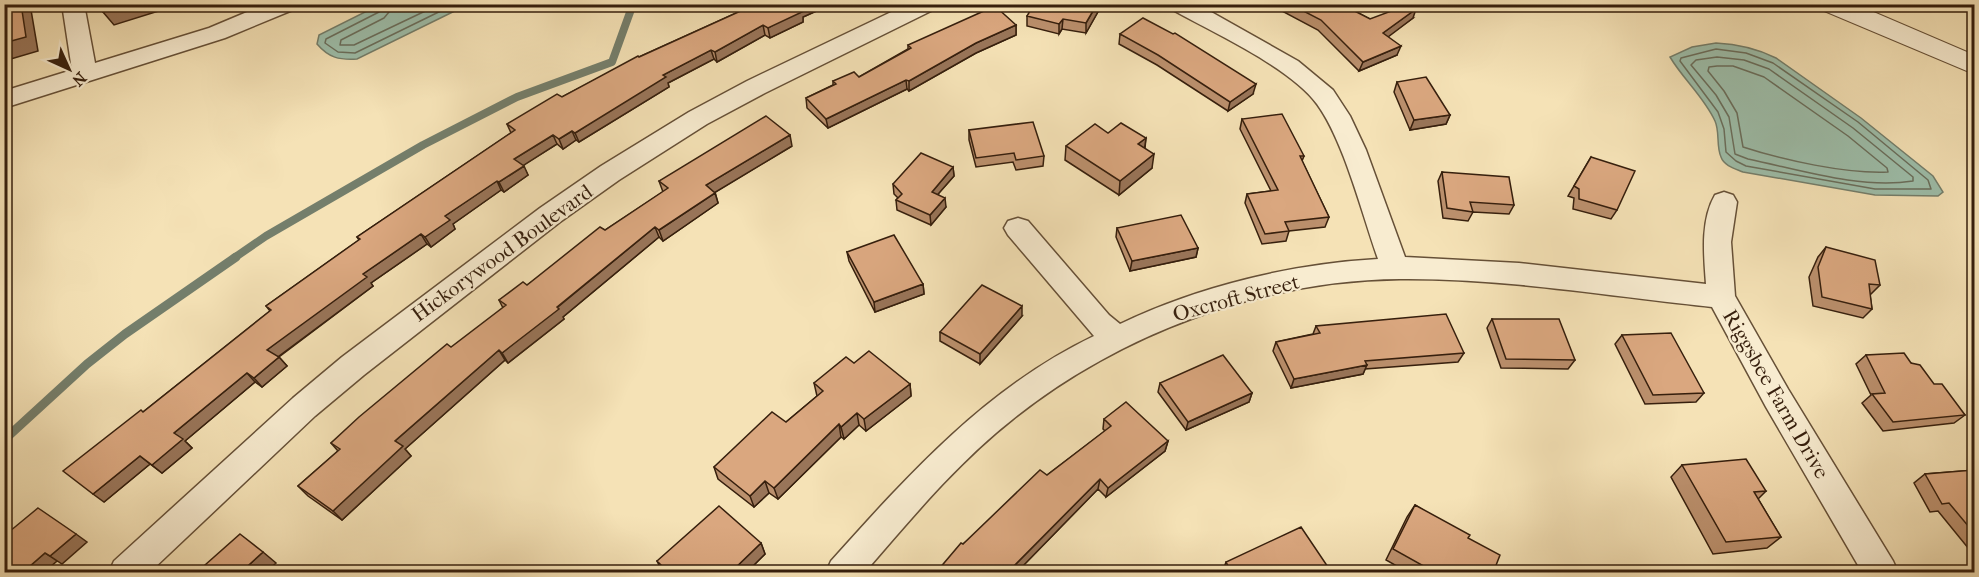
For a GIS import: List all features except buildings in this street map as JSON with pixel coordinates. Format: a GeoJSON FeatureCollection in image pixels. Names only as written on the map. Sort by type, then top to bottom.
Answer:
{"type":"FeatureCollection","features":[{"type":"Feature","properties":{"kind":"street"},"geometry":{"type":"LineString","coordinates":[[73,4],[85,75]]}},
{"type":"Feature","properties":{"kind":"street"},"geometry":{"type":"LineString","coordinates":[[4,100],[217,33],[287,4]]}},
{"type":"Feature","properties":{"kind":"street","name":"Hickorywood Boulevard"},"geometry":{"type":"LineString","coordinates":[[126,573],[304,407],[416,315],[559,209],[644,151],[725,103],[927,4]]}},
{"type":"Feature","properties":{"kind":"street"},"geometry":{"type":"LineString","coordinates":[[1179,4],[1290,66],[1324,96],[1338,116],[1353,150],[1395,268]]}},
{"type":"Feature","properties":{"kind":"street"},"geometry":{"type":"LineString","coordinates":[[1831,4],[1974,65]]}},
{"type":"Feature","properties":{"kind":"street","name":"Riggsbee Farm Drive"},"geometry":{"type":"LineString","coordinates":[[1725,202],[1717,242],[1721,297],[1777,399],[1881,573]]}},
{"type":"Feature","properties":{"kind":"street"},"geometry":{"type":"LineString","coordinates":[[1018,228],[1100,323],[1116,337]]}},
{"type":"Feature","properties":{"kind":"street","name":"Oxcroft Street"},"geometry":{"type":"LineString","coordinates":[[843,573],[912,495],[1002,408],[1054,373],[1116,337],[1187,309],[1251,291],[1347,272],[1395,268],[1473,270],[1721,297]]}},
{"type":"Feature","properties":{"kind":"water"},"geometry":{"type":"Polygon","coordinates":[[[381,4],[467,5],[357,59],[335,57],[317,44],[319,35],[381,4]]]}},
{"type":"Feature","properties":{"kind":"water"},"geometry":{"type":"Polygon","coordinates":[[[1716,43],[1746,47],[1776,58],[1861,118],[1933,176],[1943,192],[1938,196],[1875,195],[1743,172],[1727,165],[1720,153],[1716,125],[1710,112],[1670,57],[1692,47],[1716,43]]]}},
{"type":"Feature","properties":{"kind":"waterway"},"geometry":{"type":"LineString","coordinates":[[234,258],[266,236],[423,145],[517,97],[612,62],[633,4]]}},
{"type":"Feature","properties":{"kind":"waterway"},"geometry":{"type":"LineString","coordinates":[[4,440],[87,364],[125,334],[236,257]]}}]}
